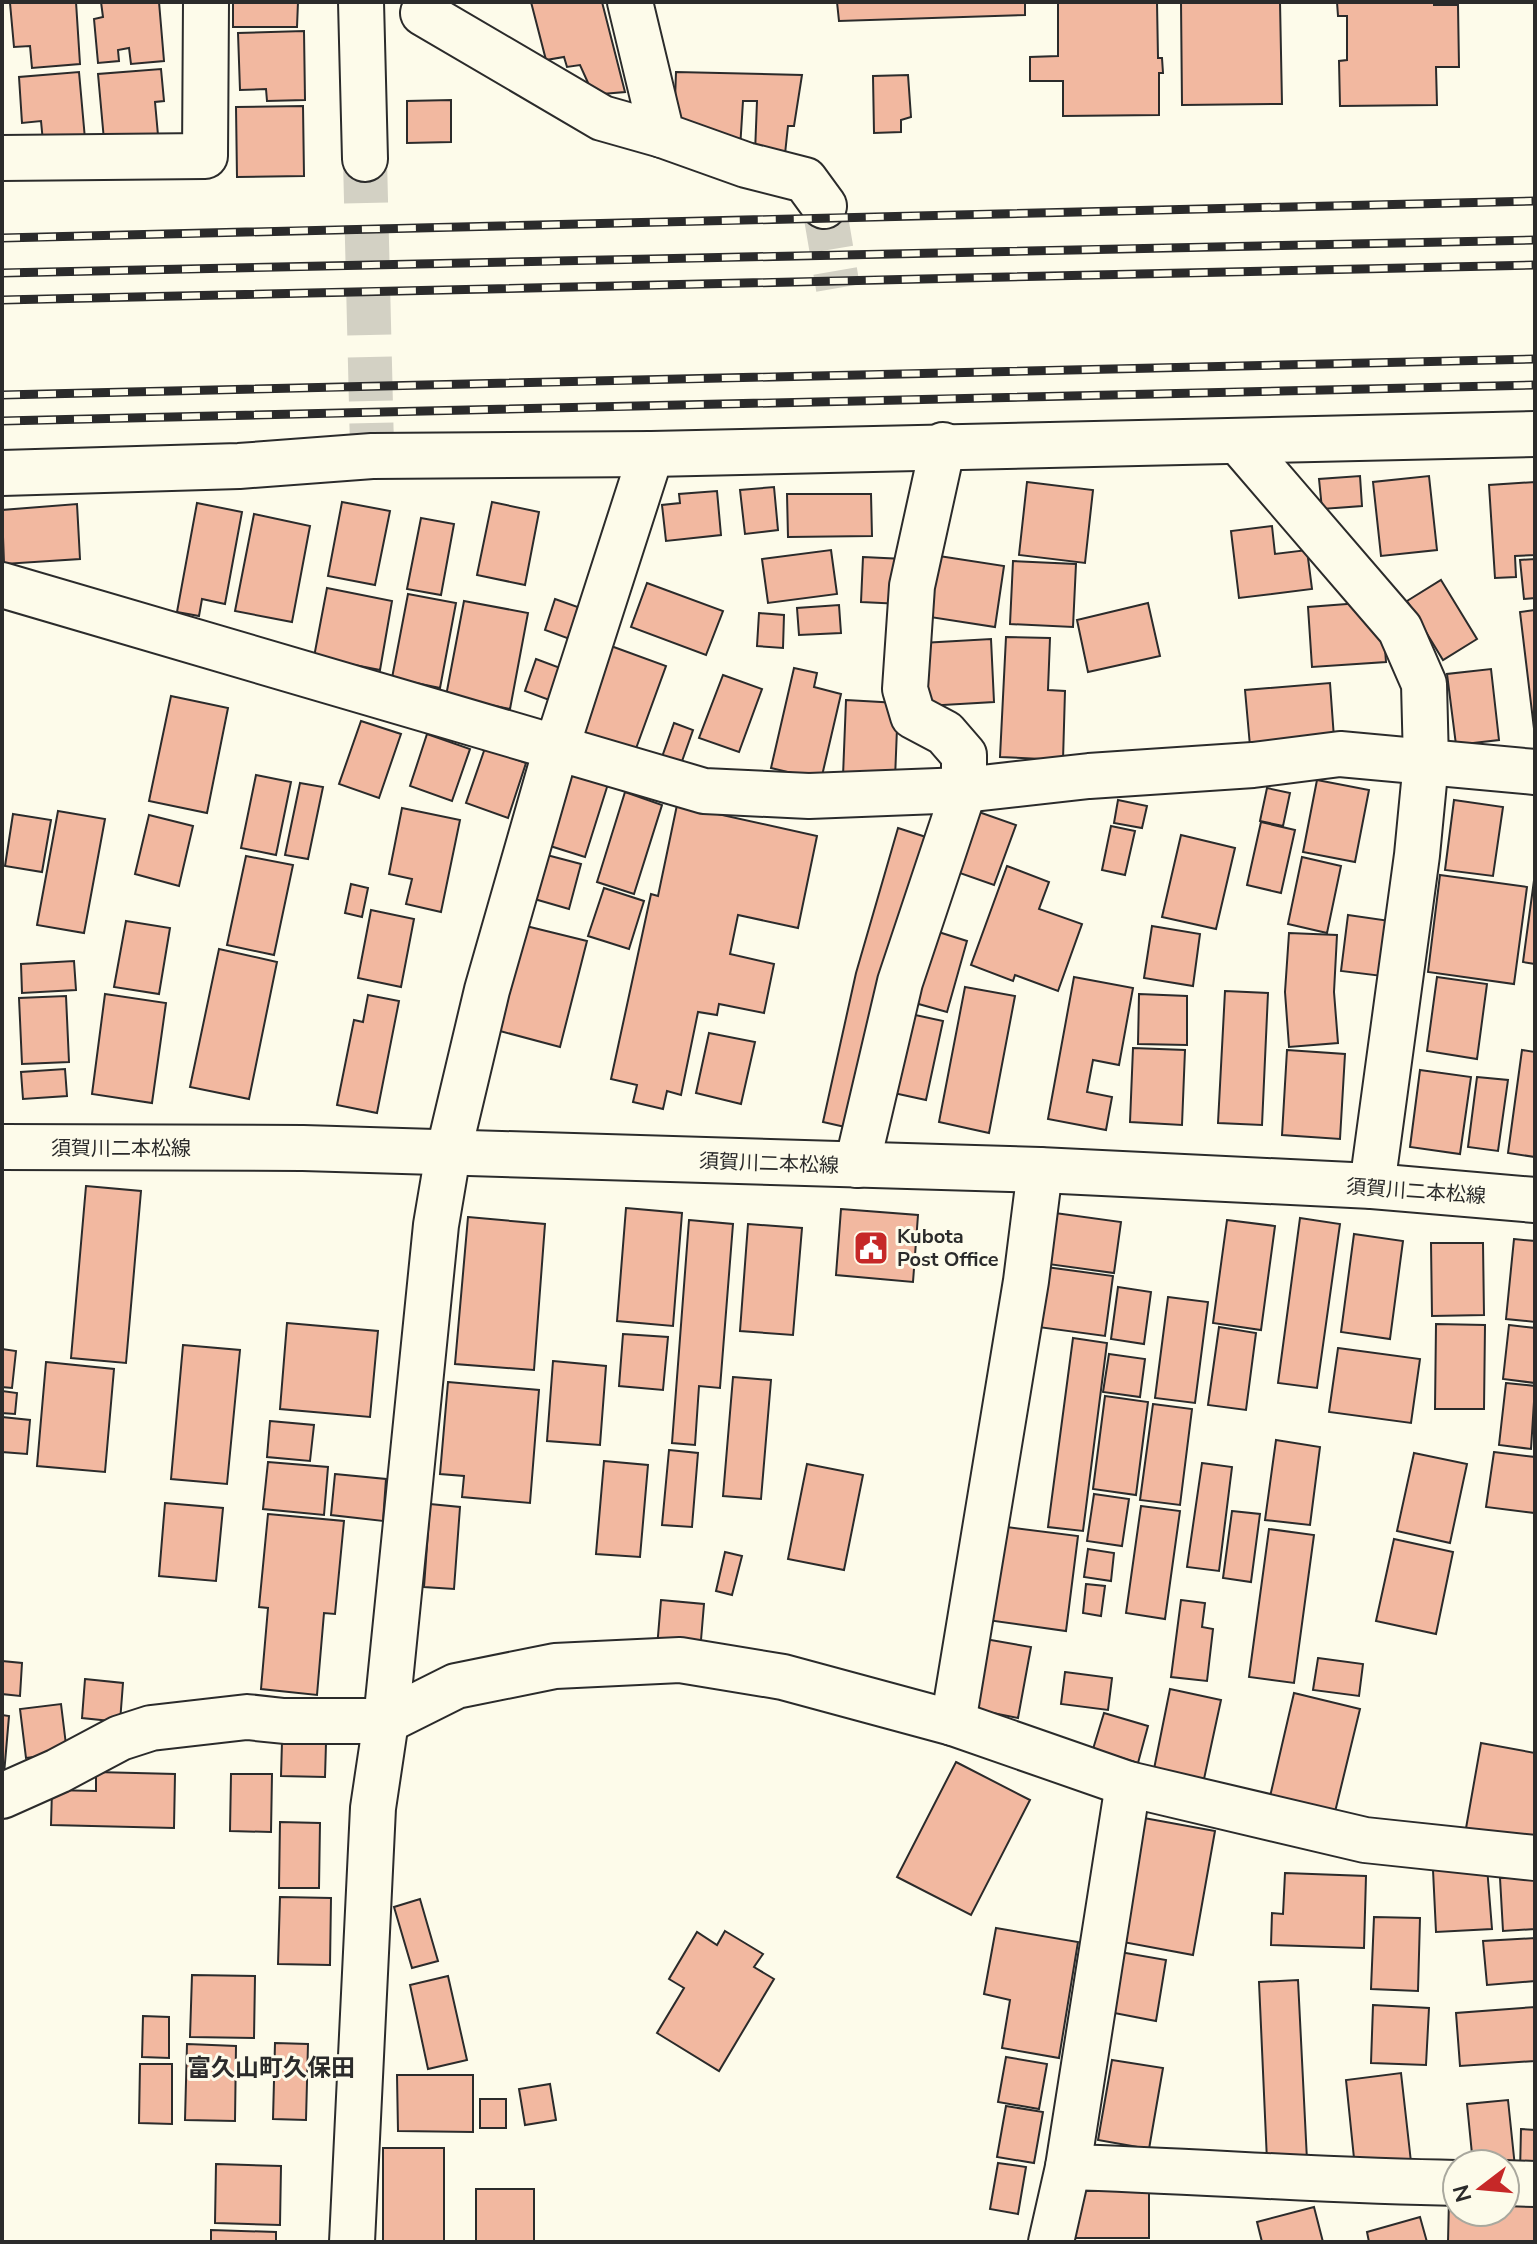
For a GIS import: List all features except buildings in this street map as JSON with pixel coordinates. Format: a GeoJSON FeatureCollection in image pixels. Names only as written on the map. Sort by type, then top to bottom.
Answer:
{"type":"FeatureCollection","features":[{"type":"Feature","properties":{"kind":"street"},"geometry":{"type":"LineString","coordinates":[[2,158],[205,156],[206,2]]}},
{"type":"Feature","properties":{"kind":"street"},"geometry":{"type":"LineString","coordinates":[[361,2],[365,159]]}},
{"type":"Feature","properties":{"kind":"street"},"geometry":{"type":"LineString","coordinates":[[630,2],[662,135]]}},
{"type":"Feature","properties":{"kind":"street"},"geometry":{"type":"LineString","coordinates":[[423,13],[602,118],[662,135],[746,165],[805,180],[824,206]]}},
{"type":"Feature","properties":{"kind":"street"},"geometry":{"type":"LineString","coordinates":[[2,473],[239,466],[372,452],[651,454],[1535,434]]}},
{"type":"Feature","properties":{"kind":"street"},"geometry":{"type":"LineString","coordinates":[[1239,442],[1400,629],[1424,684],[1426,762],[1417,855],[1372,1186]]}},
{"type":"Feature","properties":{"kind":"street"},"geometry":{"type":"LineString","coordinates":[[857,1165],[900,982],[964,790],[964,755],[945,733],[913,716],[905,689],[912,586],[943,445]]}},
{"type":"Feature","properties":{"kind":"street"},"geometry":{"type":"LineString","coordinates":[[352,2242],[373,1808],[386,1721],[436,1225],[448,1154],[487,990],[556,749],[651,454]]}},
{"type":"Feature","properties":{"kind":"street"},"geometry":{"type":"LineString","coordinates":[[2,585],[704,791],[809,796],[964,790],[1089,776],[1253,765],[1340,754],[1535,772]]}},
{"type":"Feature","properties":{"kind":"street","name":"須賀川二本松線"},"geometry":{"type":"LineString","coordinates":[[2,1147],[303,1148],[1040,1170],[1372,1186],[1535,1200]]}},
{"type":"Feature","properties":{"kind":"street"},"geometry":{"type":"LineString","coordinates":[[953,1723],[1026,1281],[1040,1170]]}},
{"type":"Feature","properties":{"kind":"street"},"geometry":{"type":"LineString","coordinates":[[2,1796],[120,1738],[151,1728],[247,1717],[284,1721],[386,1721],[456,1686],[555,1666],[680,1660],[783,1677],[953,1723],[1128,1784],[1365,1840],[1535,1858]]}},
{"type":"Feature","properties":{"kind":"street"},"geometry":{"type":"LineString","coordinates":[[1051,2242],[1068,2167],[1128,1784]]}},
{"type":"Feature","properties":{"kind":"street"},"geometry":{"type":"LineString","coordinates":[[1068,2167],[1441,2183]]}},
{"type":"Feature","properties":{"kind":"tunnel"},"geometry":{"type":"LineString","coordinates":[[365,159],[372,447]]}},
{"type":"Feature","properties":{"kind":"tunnel"},"geometry":{"type":"LineString","coordinates":[[824,206],[838,288]]}},
{"type":"Feature","properties":{"kind":"railway"},"geometry":{"type":"LineString","coordinates":[[2,238],[1535,201]]}},
{"type":"Feature","properties":{"kind":"railway"},"geometry":{"type":"LineString","coordinates":[[2,273],[1535,240]]}},
{"type":"Feature","properties":{"kind":"railway"},"geometry":{"type":"LineString","coordinates":[[2,300],[1535,265]]}},
{"type":"Feature","properties":{"kind":"railway"},"geometry":{"type":"LineString","coordinates":[[2,395],[1535,359]]}},
{"type":"Feature","properties":{"kind":"railway"},"geometry":{"type":"LineString","coordinates":[[2,421],[1535,385]]}},
{"type":"Feature","properties":{"kind":"place","name":"Kubota Post Office"},"geometry":{"type":"Point","coordinates":[871,1248]}},
{"type":"Feature","properties":{"kind":"district","name":"富久山町久保田"},"geometry":{"type":"Point","coordinates":[271,2068]}}]}
